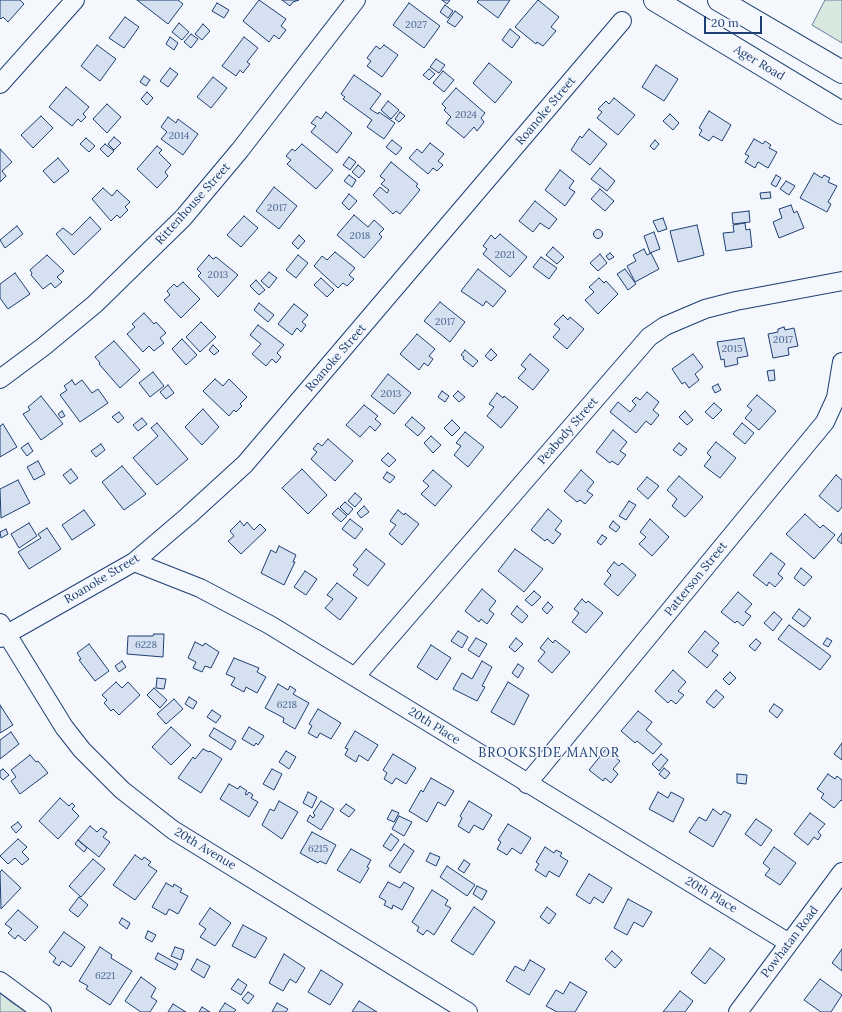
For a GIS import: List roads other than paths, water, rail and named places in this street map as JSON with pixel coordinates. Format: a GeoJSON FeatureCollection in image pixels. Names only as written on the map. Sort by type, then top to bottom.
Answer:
{"type":"FeatureCollection","features":[{"type":"Feature","properties":{"kind":"main road","name":"Ager Road"},"geometry":{"type":"LineString","coordinates":[[655,0],[842,113]]}},
{"type":"Feature","properties":{"kind":"main road"},"geometry":{"type":"LineString","coordinates":[[719,0],[842,72]]}},
{"type":"Feature","properties":{"kind":"street"},"geometry":{"type":"LineString","coordinates":[[0,84],[75,0]]}},
{"type":"Feature","properties":{"kind":"street","name":"Rittenhouse Street"},"geometry":{"type":"LineString","coordinates":[[0,379],[43,347],[95,304],[183,218],[240,150],[356,0]]}},
{"type":"Feature","properties":{"kind":"street","name":"Roanoke Street"},"geometry":{"type":"LineString","coordinates":[[2,632],[134,562],[246,464],[622,21]]}},
{"type":"Feature","properties":{"kind":"street","name":"Peabody Street"},"geometry":{"type":"LineString","coordinates":[[355,677],[649,337],[665,326],[705,309],[736,301],[842,281]]}},
{"type":"Feature","properties":{"kind":"street","name":"Patterson Street"},"geometry":{"type":"LineString","coordinates":[[527,784],[825,422],[836,398],[842,362]]}},
{"type":"Feature","properties":{"kind":"street","name":"20th Place"},"geometry":{"type":"LineString","coordinates":[[134,562],[206,591],[270,625],[527,784],[789,943]]}},
{"type":"Feature","properties":{"kind":"street","name":"20th Avenue"},"geometry":{"type":"LineString","coordinates":[[2,632],[64,727],[82,750],[122,790],[173,830],[468,1012]]}},
{"type":"Feature","properties":{"kind":"street","name":"Powhatan Road"},"geometry":{"type":"LineString","coordinates":[[738,1012],[842,872]]}},
{"type":"Feature","properties":{"kind":"street"},"geometry":{"type":"LineString","coordinates":[[0,981],[42,1012]]}},
{"type":"Feature","properties":{"kind":"district","name":"BROOKSIDE MANOR"},"geometry":{"type":"Point","coordinates":[549,753]}}]}
